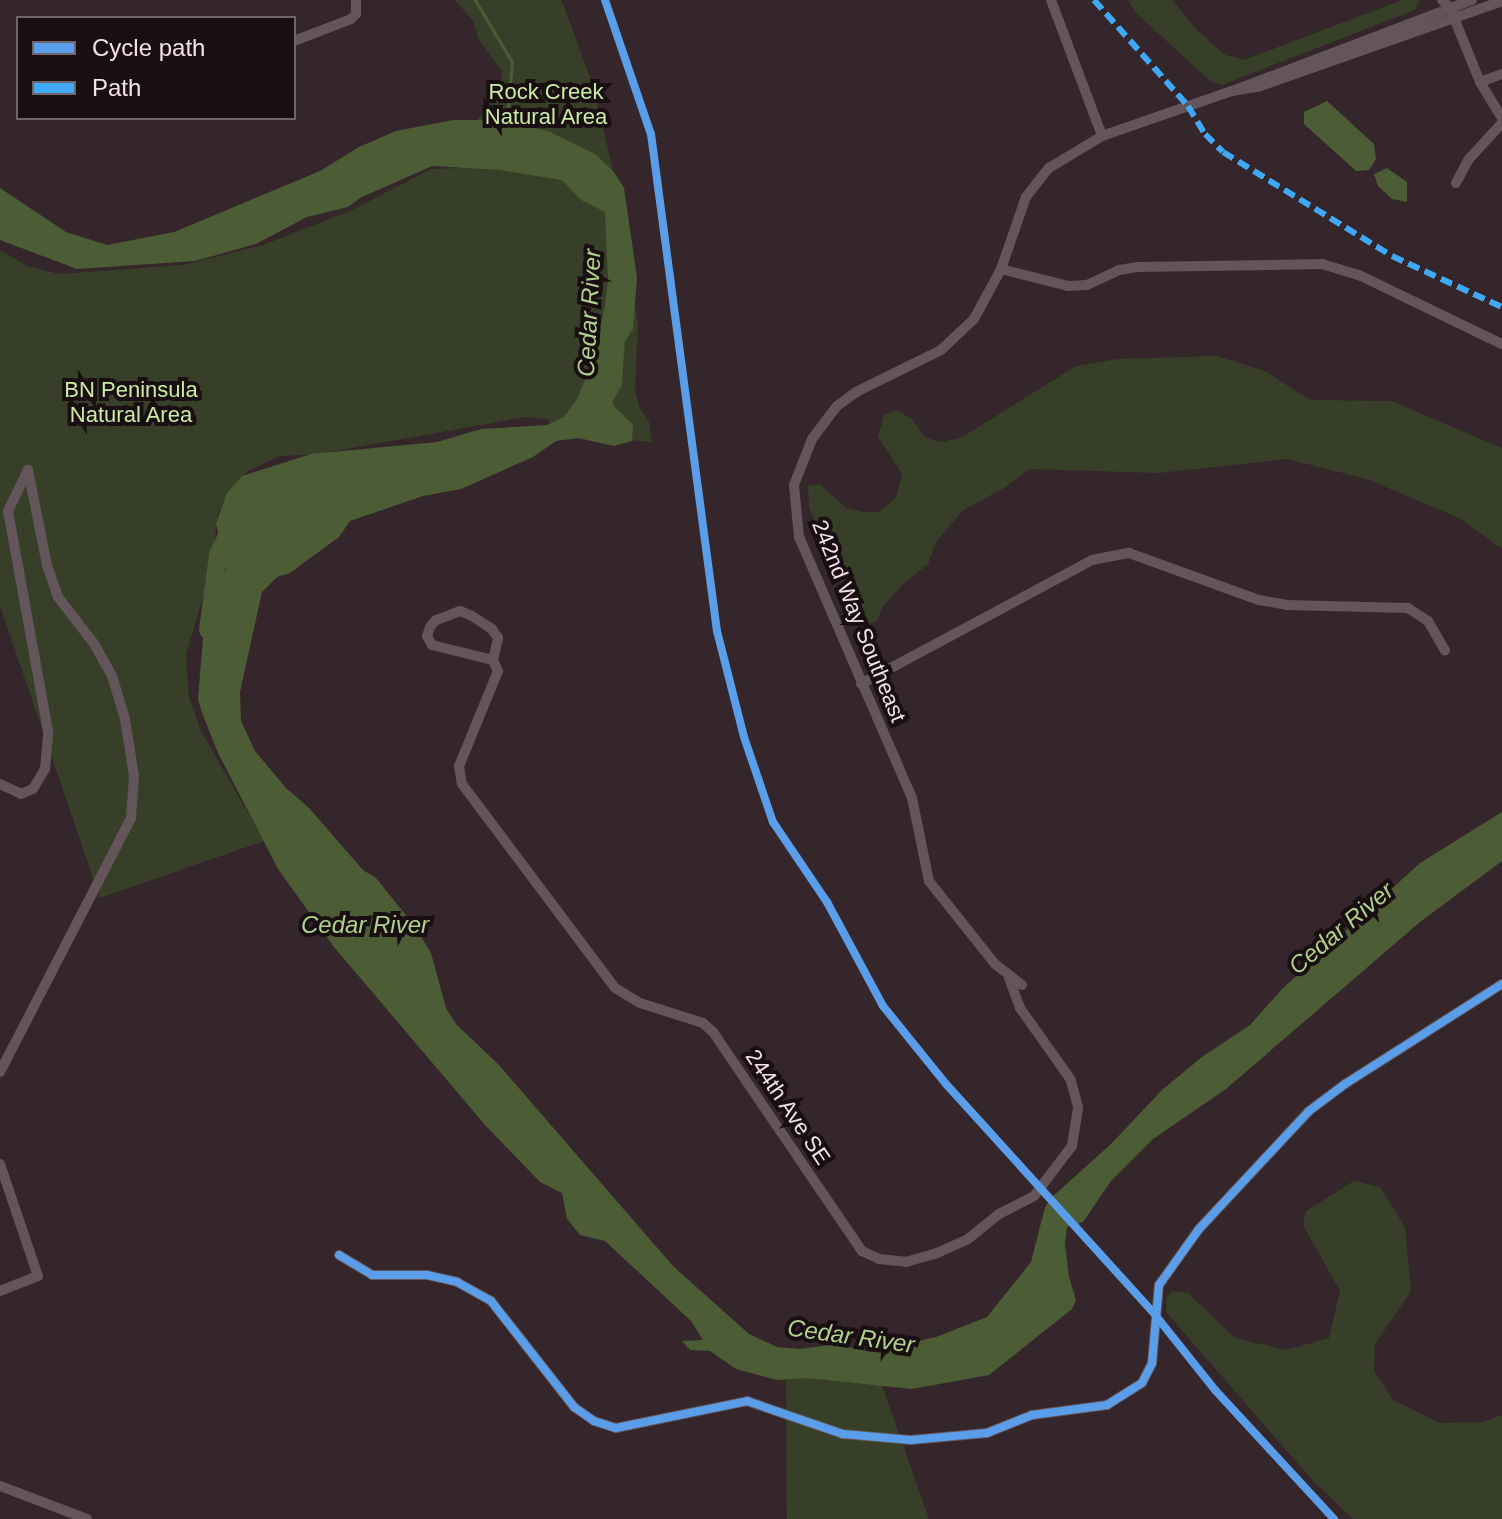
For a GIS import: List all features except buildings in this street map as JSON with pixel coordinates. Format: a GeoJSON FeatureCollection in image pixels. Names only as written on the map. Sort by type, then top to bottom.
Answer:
{"type":"FeatureCollection","features":[{"type":"Feature","properties":{"kind":"street"},"geometry":{"type":"LineString","coordinates":[[296,40],[344,23],[356,14],[356,0]]}},
{"type":"Feature","properties":{"kind":"street"},"geometry":{"type":"LineString","coordinates":[[1051,0],[1102,136],[1232,91],[1472,0]]}},
{"type":"Feature","properties":{"kind":"street"},"geometry":{"type":"LineString","coordinates":[[1450,6],[1502,1]]}},
{"type":"Feature","properties":{"kind":"street"},"geometry":{"type":"LineString","coordinates":[[1450,6],[1480,82],[1502,120],[1469,159],[1456,183]]}},
{"type":"Feature","properties":{"kind":"street"},"geometry":{"type":"LineString","coordinates":[[1480,82],[1502,74]]}},
{"type":"Feature","properties":{"kind":"street","name":"242nd Way Southeast"},"geometry":{"type":"LineString","coordinates":[[1022,985],[1009,978],[929,881],[912,798],[799,537],[794,485],[802,460],[826,419],[844,400],[957,338],[974,319],[1001,269],[1026,197],[1034,185],[1061,159],[1102,136]]}},
{"type":"Feature","properties":{"kind":"street"},"geometry":{"type":"LineString","coordinates":[[1001,269],[1068,286],[1087,285],[1119,270],[1137,267],[1322,264],[1359,275],[1502,344]]}},
{"type":"Feature","properties":{"kind":"street"},"geometry":{"type":"LineString","coordinates":[[0,784],[21,794],[33,789],[45,769],[48,731],[8,511],[28,470],[47,565],[58,597],[95,645],[112,676],[125,719],[134,776],[131,818],[0,1072]]}},
{"type":"Feature","properties":{"kind":"street"},"geometry":{"type":"LineString","coordinates":[[861,684],[1092,560],[1129,553],[1259,600],[1286,605],[1408,608],[1428,621],[1445,651]]}},
{"type":"Feature","properties":{"kind":"street","name":"244th Ave SE"},"geometry":{"type":"LineString","coordinates":[[493,660],[432,645],[427,636],[430,627],[436,620],[460,611],[492,629],[498,638],[493,660],[498,671],[496,683],[459,766],[462,784],[615,988],[640,1003],[703,1023],[713,1032],[862,1251],[879,1259],[906,1262],[968,1239],[999,1214],[1034,1196],[1072,1146],[1078,1107],[1071,1080],[1020,1008],[1009,978]]}},
{"type":"Feature","properties":{"kind":"street"},"geometry":{"type":"LineString","coordinates":[[339,1255],[372,1275],[427,1275],[457,1282],[491,1301],[574,1407],[594,1421],[616,1428],[747,1401],[843,1434],[911,1440],[987,1433],[1032,1415],[1107,1405],[1142,1383],[1152,1363],[1159,1285],[1199,1229],[1309,1111],[1345,1084],[1502,984]]}},
{"type":"Feature","properties":{"kind":"street"},"geometry":{"type":"LineString","coordinates":[[0,1164],[38,1276],[0,1291]]}},
{"type":"Feature","properties":{"kind":"street"},"geometry":{"type":"LineString","coordinates":[[0,1486],[87,1519]]}},
{"type":"Feature","properties":{"kind":"green space","name":"BN Peninsula Natural Area"},"geometry":{"type":"Polygon","coordinates":[[[455,0],[561,0],[564,6],[591,80],[611,161],[638,324],[635,389],[639,407],[649,422],[652,442],[554,434],[548,419],[525,417],[319,454],[280,456],[248,471],[231,488],[217,516],[213,564],[186,655],[189,697],[201,731],[264,841],[100,898],[0,606],[0,250],[27,266],[59,274],[183,265],[263,245],[352,210],[431,169],[461,168],[477,120],[498,94],[502,71],[479,40],[473,21],[455,0]]]}},
{"type":"Feature","properties":{"kind":"green space"},"geometry":{"type":"Polygon","coordinates":[[[1128,0],[1172,0],[1198,31],[1225,55],[1244,60],[1402,0],[1420,0],[1415,10],[1222,85],[1210,81],[1136,13],[1128,0]]]}},
{"type":"Feature","properties":{"kind":"green space"},"geometry":{"type":"Polygon","coordinates":[[[1217,356],[1265,371],[1310,400],[1391,401],[1502,448],[1502,549],[1461,519],[1367,479],[1287,459],[1159,473],[1029,469],[1004,488],[963,510],[936,542],[928,564],[904,583],[882,608],[877,621],[864,625],[854,613],[809,507],[808,486],[821,485],[846,508],[863,512],[879,512],[896,498],[902,474],[878,437],[884,415],[896,410],[912,419],[925,437],[940,442],[961,438],[1076,366],[1118,359],[1217,356]]]}},
{"type":"Feature","properties":{"kind":"green space"},"geometry":{"type":"Polygon","coordinates":[[[1354,1181],[1380,1187],[1405,1227],[1411,1291],[1375,1344],[1374,1371],[1393,1400],[1440,1423],[1483,1422],[1502,1415],[1502,1519],[1353,1519],[1313,1481],[1166,1312],[1166,1299],[1172,1291],[1188,1293],[1235,1338],[1286,1350],[1329,1338],[1340,1291],[1303,1225],[1306,1211],[1354,1181]]]}},
{"type":"Feature","properties":{"kind":"green space"},"geometry":{"type":"Polygon","coordinates":[[[806,1376],[882,1385],[929,1519],[787,1519],[786,1377],[806,1376]]]}},
{"type":"Feature","properties":{"kind":"water"},"geometry":{"type":"Polygon","coordinates":[[[1327,101],[1374,144],[1376,159],[1369,170],[1356,171],[1304,124],[1304,112],[1327,101]]]}},
{"type":"Feature","properties":{"kind":"water"},"geometry":{"type":"Polygon","coordinates":[[[453,120],[500,120],[548,131],[595,154],[614,172],[624,188],[637,277],[633,329],[616,355],[607,383],[614,406],[633,425],[632,441],[614,446],[578,438],[556,441],[533,457],[461,489],[423,496],[350,521],[339,537],[290,573],[277,577],[262,592],[240,692],[241,721],[255,751],[286,788],[309,808],[363,870],[376,878],[413,924],[431,953],[446,1008],[456,1024],[498,1064],[673,1266],[749,1334],[777,1347],[800,1349],[837,1344],[870,1352],[936,1337],[987,1317],[1031,1262],[1045,1207],[1051,1198],[1111,1144],[1162,1090],[1202,1057],[1250,1025],[1283,988],[1420,863],[1502,812],[1502,861],[1420,922],[1226,1089],[1153,1139],[1111,1181],[1083,1222],[1067,1227],[1065,1244],[1069,1277],[1076,1300],[1072,1309],[989,1375],[912,1389],[807,1378],[777,1380],[736,1369],[710,1351],[690,1350],[682,1341],[703,1340],[691,1321],[605,1241],[580,1235],[567,1219],[562,1193],[540,1182],[485,1125],[334,947],[278,869],[218,753],[202,713],[198,699],[203,638],[226,569],[216,523],[227,493],[242,476],[311,454],[437,442],[481,429],[547,425],[564,417],[577,399],[592,364],[605,306],[608,280],[605,212],[581,200],[562,180],[500,170],[432,166],[360,198],[348,207],[307,217],[256,244],[195,261],[77,269],[0,240],[0,188],[66,232],[107,245],[174,232],[320,171],[359,147],[396,131],[453,120]]]}},
{"type":"Feature","properties":{"kind":"water"},"geometry":{"type":"Polygon","coordinates":[[[1387,168],[1407,182],[1407,202],[1392,199],[1378,186],[1374,174],[1387,168]]]}},
{"type":"Feature","properties":{"kind":"waterway"},"geometry":{"type":"LineString","coordinates":[[475,0],[512,62],[506,125]]}},
{"type":"Feature","properties":{"kind":"waterway","name":"Cedar River"},"geometry":{"type":"LineString","coordinates":[[598,408],[613,383],[616,338]]}},
{"type":"Feature","properties":{"kind":"waterway","name":"Cedar River"},"geometry":{"type":"LineString","coordinates":[[208,630],[218,555],[231,527]]}},
{"type":"Feature","properties":{"kind":"marked path"},"geometry":{"type":"LineString","coordinates":[[1094,0],[1188,106],[1205,134],[1223,152],[1392,256],[1502,307]]}},
{"type":"Feature","properties":{"kind":"cycle path"},"geometry":{"type":"LineString","coordinates":[[605,0],[651,134],[717,631],[744,737],[773,822],[827,902],[883,1006],[946,1084],[1156,1316],[1215,1390],[1334,1519]]}},
{"type":"Feature","properties":{"kind":"cycle path"},"geometry":{"type":"LineString","coordinates":[[339,1255],[372,1275],[427,1275],[457,1282],[491,1301],[574,1407],[594,1421],[616,1428],[747,1401],[843,1434],[911,1440],[987,1433],[1032,1415],[1107,1405],[1142,1383],[1152,1363],[1159,1285],[1199,1229],[1309,1111],[1345,1084],[1502,984]]}},
{"type":"Feature","properties":{"kind":"park label","name":"Rock Creek Natural Area"},"geometry":{"type":"Point","coordinates":[546,104]}}]}
